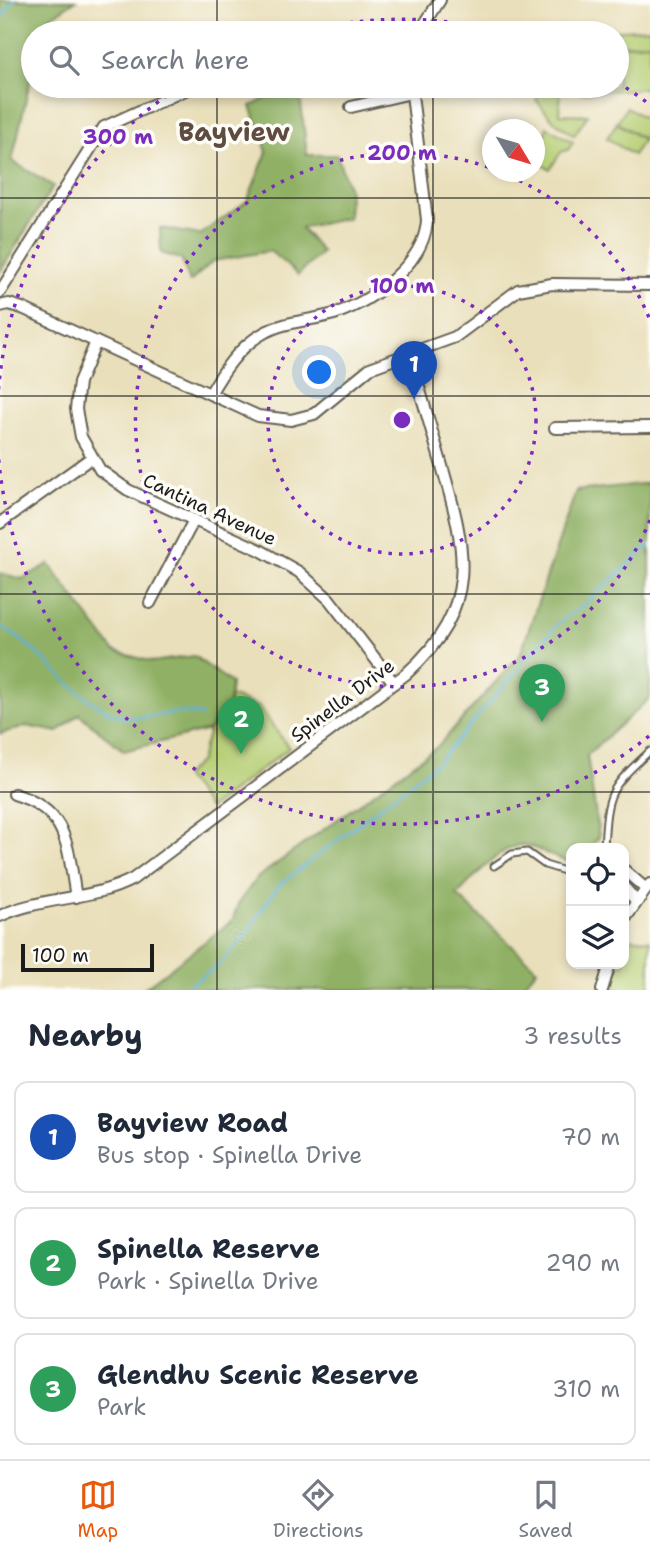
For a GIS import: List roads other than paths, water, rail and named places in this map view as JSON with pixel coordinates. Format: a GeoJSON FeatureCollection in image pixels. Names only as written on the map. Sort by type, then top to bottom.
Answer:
{"type":"FeatureCollection","features":[{"type":"Feature","properties":{"kind":"street"},"geometry":{"type":"LineString","coordinates":[[427,21],[440,0]]}},
{"type":"Feature","properties":{"kind":"street"},"geometry":{"type":"LineString","coordinates":[[0,292],[104,127],[168,98]]}},
{"type":"Feature","properties":{"kind":"street"},"geometry":{"type":"LineString","coordinates":[[351,107],[381,98]]}},
{"type":"Feature","properties":{"kind":"street"},"geometry":{"type":"LineString","coordinates":[[210,394],[231,362],[253,339],[279,326],[348,307],[401,273],[415,257],[424,239],[427,220],[412,98]]}},
{"type":"Feature","properties":{"kind":"street"},"geometry":{"type":"LineString","coordinates":[[1,303],[16,306],[274,420],[303,418],[314,414],[370,368],[455,337],[508,295],[525,287],[552,284],[650,285]]}},
{"type":"Feature","properties":{"kind":"street","name":"Cantina Avenue"},"geometry":{"type":"LineString","coordinates":[[96,342],[79,382],[76,409],[81,437],[91,458],[119,485],[274,557],[309,580],[337,608],[394,683]]}},
{"type":"Feature","properties":{"kind":"street","name":"Spinella Drive"},"geometry":{"type":"LineString","coordinates":[[0,916],[114,888],[134,879],[394,683],[428,653],[444,631],[457,601],[463,570],[459,524],[409,353]]}},
{"type":"Feature","properties":{"kind":"street"},"geometry":{"type":"LineString","coordinates":[[555,428],[650,427]]}},
{"type":"Feature","properties":{"kind":"street"},"geometry":{"type":"LineString","coordinates":[[0,523],[91,458]]}},
{"type":"Feature","properties":{"kind":"street"},"geometry":{"type":"LineString","coordinates":[[150,603],[194,520]]}},
{"type":"Feature","properties":{"kind":"street"},"geometry":{"type":"LineString","coordinates":[[14,794],[47,808],[61,827],[76,897]]}},
{"type":"Feature","properties":{"kind":"street"},"geometry":{"type":"LineString","coordinates":[[629,874],[648,887],[629,912]]}},
{"type":"Feature","properties":{"kind":"street"},"geometry":{"type":"LineString","coordinates":[[629,893],[636,901]]}},
{"type":"Feature","properties":{"kind":"street"},"geometry":{"type":"LineString","coordinates":[[602,990],[608,969]]}},
{"type":"Feature","properties":{"kind":"lane"},"geometry":{"type":"LineString","coordinates":[[604,843],[609,795],[616,782],[650,751]]}},
{"type":"Feature","properties":{"kind":"lane"},"geometry":{"type":"LineString","coordinates":[[494,866],[512,854],[527,852],[545,865],[566,871]]}},
{"type":"Feature","properties":{"kind":"waterway"},"geometry":{"type":"LineString","coordinates":[[0,20],[14,0]]}},
{"type":"Feature","properties":{"kind":"waterway"},"geometry":{"type":"LineString","coordinates":[[182,990],[218,966],[245,936],[277,887],[438,762],[559,622],[580,608],[650,545]]}},
{"type":"Feature","properties":{"kind":"waterway"},"geometry":{"type":"LineString","coordinates":[[0,626],[29,646],[82,694],[111,713],[134,718],[180,713],[202,716]]}},
{"type":"Feature","properties":{"kind":"place","name":"Bayview Road"},"geometry":{"type":"Point","coordinates":[414,399]}},
{"type":"Feature","properties":{"kind":"place","name":"Glendhu Scenic Reserve"},"geometry":{"type":"Point","coordinates":[542,722]}},
{"type":"Feature","properties":{"kind":"place","name":"Spinella Reserve"},"geometry":{"type":"Point","coordinates":[241,754]}},
{"type":"Feature","properties":{"kind":"district","name":"Bayview"},"geometry":{"type":"Point","coordinates":[234,132]}}]}
